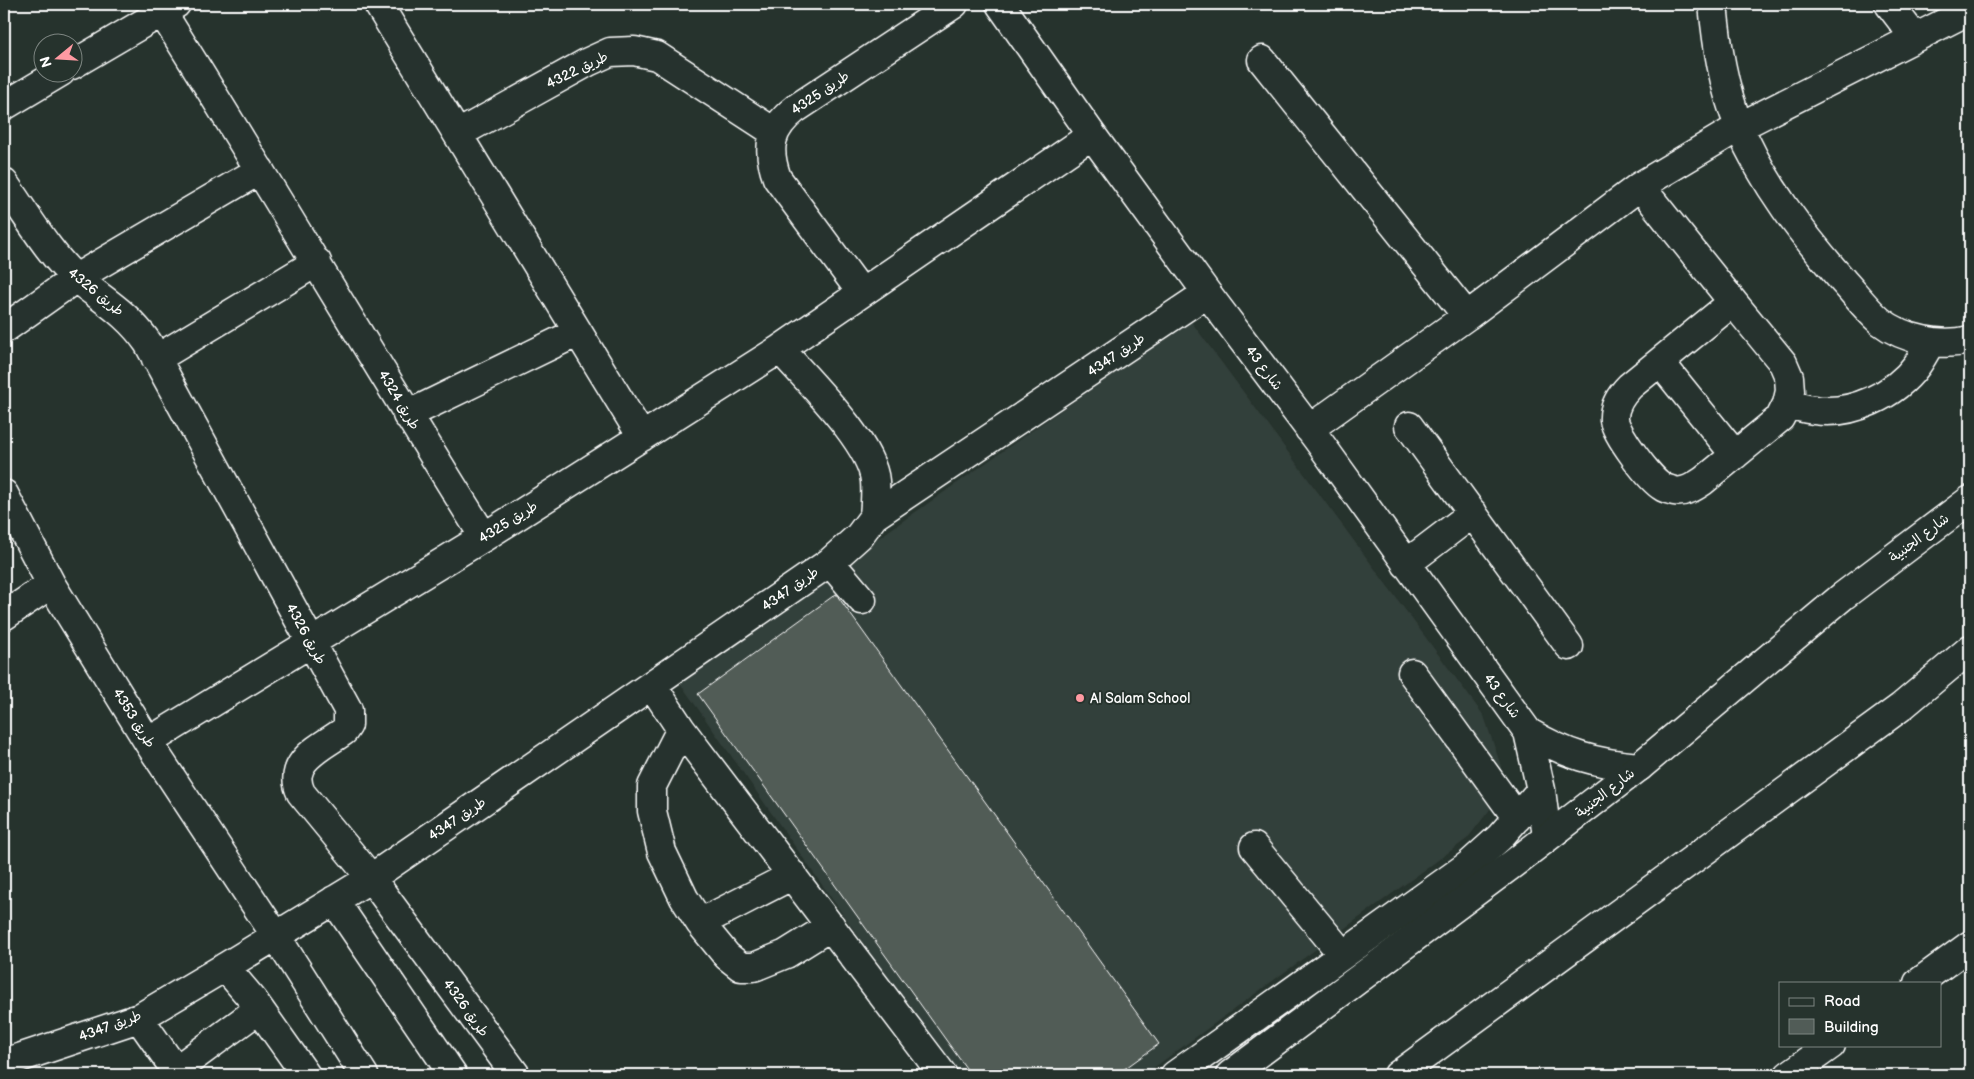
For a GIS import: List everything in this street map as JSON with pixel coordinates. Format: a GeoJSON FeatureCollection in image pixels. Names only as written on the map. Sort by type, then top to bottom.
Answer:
{"type":"FeatureCollection","features":[{"type":"Feature","properties":{"kind":"street"},"geometry":{"type":"LineString","coordinates":[[378,4],[642,437]]}},
{"type":"Feature","properties":{"kind":"street","name":"طريق 4325"},"geometry":{"type":"LineString","coordinates":[[774,132],[783,119],[795,109],[954,4]]}},
{"type":"Feature","properties":{"kind":"street","name":"شارع 43"},"geometry":{"type":"LineString","coordinates":[[1000,4],[1092,135],[1309,429],[1528,732],[1553,748],[1581,758],[1609,764],[1639,767]]}},
{"type":"Feature","properties":{"kind":"street"},"geometry":{"type":"LineString","coordinates":[[1713,4],[1721,66],[1728,96],[1739,127],[1770,184],[1792,218],[1822,258],[1861,302],[1881,321],[1905,334],[1931,342],[1959,343],[1970,340]]}},
{"type":"Feature","properties":{"kind":"street"},"geometry":{"type":"LineString","coordinates":[[1890,4],[1915,38]]}},
{"type":"Feature","properties":{"kind":"street"},"geometry":{"type":"LineString","coordinates":[[82,59],[169,8]]}},
{"type":"Feature","properties":{"kind":"street","name":"طريق 4324"},"geometry":{"type":"LineString","coordinates":[[169,8],[260,170],[317,262],[407,415],[484,537]]}},
{"type":"Feature","properties":{"kind":"street"},"geometry":{"type":"LineString","coordinates":[[1309,429],[1467,316],[1640,186],[1739,127],[1970,10]]}},
{"type":"Feature","properties":{"kind":"street","name":"طريق 4322"},"geometry":{"type":"LineString","coordinates":[[458,134],[588,62],[610,52],[634,51],[657,56],[774,132]]}},
{"type":"Feature","properties":{"kind":"street"},"geometry":{"type":"LineString","coordinates":[[1262,60],[1467,316]]}},
{"type":"Feature","properties":{"kind":"street"},"geometry":{"type":"LineString","coordinates":[[4,106],[44,82]]}},
{"type":"Feature","properties":{"kind":"street"},"geometry":{"type":"LineString","coordinates":[[774,132],[770,148],[771,163],[777,178],[861,292]]}},
{"type":"Feature","properties":{"kind":"street","name":"طريق 4325"},"geometry":{"type":"LineString","coordinates":[[148,742],[484,537],[780,349],[1092,135]]}},
{"type":"Feature","properties":{"kind":"street"},"geometry":{"type":"LineString","coordinates":[[4,329],[76,278],[260,170]]}},
{"type":"Feature","properties":{"kind":"street","name":"طريق 4326"},"geometry":{"type":"LineString","coordinates":[[4,183],[53,252],[76,278],[125,315],[137,328],[156,359],[348,710],[348,725],[344,731],[301,763],[297,772],[297,783],[302,793],[371,878],[516,1075]]}},
{"type":"Feature","properties":{"kind":"street"},"geometry":{"type":"LineString","coordinates":[[1640,186],[1783,363],[1789,377],[1790,391],[1787,404],[1780,418],[1691,489],[1676,491],[1663,487],[1652,477],[1617,430],[1614,418],[1616,406],[1621,395],[1733,302]]}},
{"type":"Feature","properties":{"kind":"street"},"geometry":{"type":"LineString","coordinates":[[156,359],[317,262]]}},
{"type":"Feature","properties":{"kind":"street","name":"طريق 4347"},"geometry":{"type":"LineString","coordinates":[[4,1063],[139,1018],[371,878],[830,562],[859,536],[874,516],[1207,293]]}},
{"type":"Feature","properties":{"kind":"street"},"geometry":{"type":"LineString","coordinates":[[407,415],[578,332]]}},
{"type":"Feature","properties":{"kind":"street"},"geometry":{"type":"LineString","coordinates":[[1787,404],[1815,411],[1844,409],[1871,401],[1896,387],[1916,366],[1931,342]]}},
{"type":"Feature","properties":{"kind":"street"},"geometry":{"type":"LineString","coordinates":[[780,349],[848,427],[866,452],[875,480],[874,516]]}},
{"type":"Feature","properties":{"kind":"street"},"geometry":{"type":"LineString","coordinates":[[1660,362],[1735,455]]}},
{"type":"Feature","properties":{"kind":"street"},"geometry":{"type":"LineString","coordinates":[[1409,426],[1569,646]]}},
{"type":"Feature","properties":{"kind":"street","name":"طريق 4353"},"geometry":{"type":"LineString","coordinates":[[4,494],[51,584],[148,742],[276,936],[364,1075]]}},
{"type":"Feature","properties":{"kind":"street","name":"شارع الجنبية"},"geometry":{"type":"LineString","coordinates":[[1230,1075],[1289,1033],[1639,767],[1843,596],[1970,500]]}},
{"type":"Feature","properties":{"kind":"street"},"geometry":{"type":"LineString","coordinates":[[1406,564],[1473,513]]}},
{"type":"Feature","properties":{"kind":"street"},"geometry":{"type":"LineString","coordinates":[[830,562],[862,600]]}},
{"type":"Feature","properties":{"kind":"street"},"geometry":{"type":"LineString","coordinates":[[4,616],[51,584]]}},
{"type":"Feature","properties":{"kind":"street"},"geometry":{"type":"LineString","coordinates":[[1398,1075],[1901,707],[1970,649]]}},
{"type":"Feature","properties":{"kind":"street"},"geometry":{"type":"LineString","coordinates":[[1412,673],[1518,818]]}},
{"type":"Feature","properties":{"kind":"street"},"geometry":{"type":"LineString","coordinates":[[652,685],[682,729],[943,1075]]}},
{"type":"Feature","properties":{"kind":"street"},"geometry":{"type":"LineString","coordinates":[[682,729],[652,786],[652,811],[662,852],[684,898],[700,923],[727,956],[741,967],[754,967],[786,954],[831,926]]}},
{"type":"Feature","properties":{"kind":"street","name":"شارع 43"},"geometry":{"type":"LineString","coordinates":[[1528,732],[1541,790],[1547,837]]}},
{"type":"Feature","properties":{"kind":"street"},"geometry":{"type":"LineString","coordinates":[[1175,1075],[1470,864],[1518,818],[1541,790]]}},
{"type":"Feature","properties":{"kind":"street"},"geometry":{"type":"LineString","coordinates":[[1254,847],[1343,955]]}},
{"type":"Feature","properties":{"kind":"street"},"geometry":{"type":"LineString","coordinates":[[700,923],[793,876]]}},
{"type":"Feature","properties":{"kind":"street"},"geometry":{"type":"LineString","coordinates":[[334,900],[453,1075]]}},
{"type":"Feature","properties":{"kind":"street"},"geometry":{"type":"LineString","coordinates":[[1919,982],[1970,945]]}},
{"type":"Feature","properties":{"kind":"street"},"geometry":{"type":"LineString","coordinates":[[225,967],[259,1009],[306,1075]]}},
{"type":"Feature","properties":{"kind":"street"},"geometry":{"type":"LineString","coordinates":[[139,1018],[177,1073],[259,1009]]}},
{"type":"Feature","properties":{"kind":"street"},"geometry":{"type":"LineString","coordinates":[[1789,1075],[1830,1046]]}},
{"type":"Feature","properties":{"kind":"shaded area","name":"Al Salam School"},"geometry":{"type":"Polygon","coordinates":[[[1190,320],[1484,716],[1501,766],[1502,794],[1467,839],[1144,1075],[956,1075],[677,679],[1190,320]]]}},
{"type":"Feature","properties":{"kind":"building"},"geometry":{"type":"Polygon","coordinates":[[[836,594],[1159,1044],[1116,1075],[971,1075],[698,694],[836,594]]]}},
{"type":"Feature","properties":{"kind":"place","name":"Al Salam School"},"geometry":{"type":"Point","coordinates":[1080,698]}}]}
